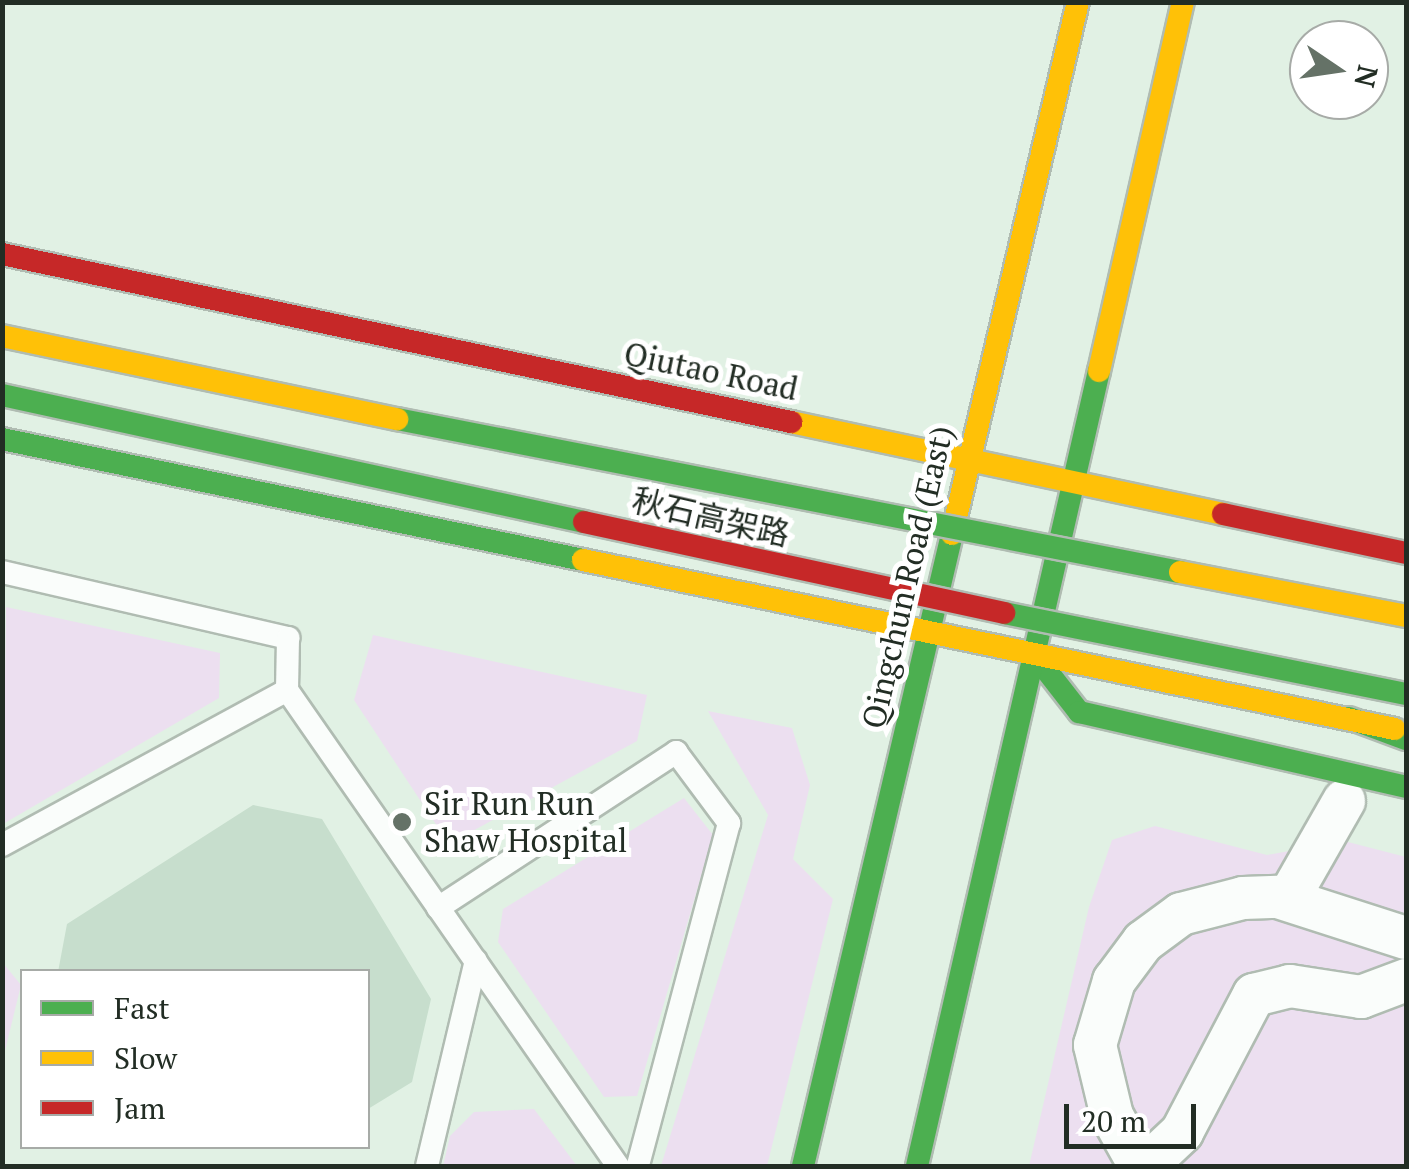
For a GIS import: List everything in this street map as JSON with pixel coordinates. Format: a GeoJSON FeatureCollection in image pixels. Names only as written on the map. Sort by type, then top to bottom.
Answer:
{"type":"FeatureCollection","features":[{"type":"Feature","properties":{"kind":"main road","name":"Qingchun Road (East)"},"geometry":{"type":"LineString","coordinates":[[803,1166],[1078,2]]}},
{"type":"Feature","properties":{"kind":"main road"},"geometry":{"type":"LineString","coordinates":[[917,1166],[1183,2]]}},
{"type":"Feature","properties":{"kind":"main road","name":"Qiutao Road"},"geometry":{"type":"LineString","coordinates":[[2,254],[968,458],[1071,485],[1406,553]]}},
{"type":"Feature","properties":{"kind":"main road","name":"秋石高架路"},"geometry":{"type":"LineString","coordinates":[[2,336],[292,399],[1406,616]]}},
{"type":"Feature","properties":{"kind":"main road","name":"秋石高架路"},"geometry":{"type":"LineString","coordinates":[[2,395],[308,457],[800,572],[1406,694]]}},
{"type":"Feature","properties":{"kind":"main road"},"geometry":{"type":"LineString","coordinates":[[2,439],[1350,718],[1406,735]]}},
{"type":"Feature","properties":{"kind":"main road"},"geometry":{"type":"LineString","coordinates":[[1033,653],[1080,712],[1406,787]]}},
{"type":"Feature","properties":{"kind":"street"},"geometry":{"type":"LineString","coordinates":[[1288,899],[1344,801]]}},
{"type":"Feature","properties":{"kind":"street"},"geometry":{"type":"LineString","coordinates":[[1406,938],[1288,899],[1242,898],[1181,914],[1143,942],[1114,981],[1095,1045],[1112,1116],[1143,1166],[1182,1132],[1254,995],[1290,986],[1361,997],[1406,980]]}},
{"type":"Feature","properties":{"kind":"lane"},"geometry":{"type":"LineString","coordinates":[[2,572],[288,638],[287,690],[618,1166]]}},
{"type":"Feature","properties":{"kind":"lane"},"geometry":{"type":"LineString","coordinates":[[2,845],[287,690]]}},
{"type":"Feature","properties":{"kind":"lane"},"geometry":{"type":"LineString","coordinates":[[438,908],[676,752],[729,823],[638,1166]]}},
{"type":"Feature","properties":{"kind":"lane"},"geometry":{"type":"LineString","coordinates":[[427,1166],[476,962]]}},
{"type":"Feature","properties":{"kind":"shaded area"},"geometry":{"type":"Polygon","coordinates":[[[6,607],[220,653],[219,698],[3,824],[6,607]]]}},
{"type":"Feature","properties":{"kind":"shaded area"},"geometry":{"type":"Polygon","coordinates":[[[373,635],[647,695],[637,741],[449,844],[354,700],[373,635]]]}},
{"type":"Feature","properties":{"kind":"shaded area"},"geometry":{"type":"Polygon","coordinates":[[[708,711],[792,728],[810,785],[793,859],[833,899],[767,1166],[661,1166],[768,815],[708,711]]]}},
{"type":"Feature","properties":{"kind":"shaded area"},"geometry":{"type":"Polygon","coordinates":[[[684,798],[713,835],[637,1096],[604,1097],[498,942],[503,909],[684,798]]]}},
{"type":"Feature","properties":{"kind":"shaded area"},"geometry":{"type":"Polygon","coordinates":[[[1155,826],[1267,855],[1344,841],[1406,857],[1406,1166],[1029,1166],[1089,907],[1112,840],[1155,826]]]}},
{"type":"Feature","properties":{"kind":"shaded area"},"geometry":{"type":"Polygon","coordinates":[[[3,963],[20,989],[3,1059],[3,963]]]}},
{"type":"Feature","properties":{"kind":"shaded area"},"geometry":{"type":"Polygon","coordinates":[[[534,1109],[577,1166],[443,1166],[450,1136],[474,1112],[534,1109]]]}},
{"type":"Feature","properties":{"kind":"building"},"geometry":{"type":"Polygon","coordinates":[[[253,805],[322,819],[431,999],[412,1082],[370,1108],[370,969],[59,969],[67,924],[253,805]]]}},
{"type":"Feature","properties":{"kind":"traffic: fast"},"geometry":{"type":"LineString","coordinates":[[917,1166],[1099,371]]}},
{"type":"Feature","properties":{"kind":"traffic: fast"},"geometry":{"type":"LineString","coordinates":[[2,395],[584,522]]}},
{"type":"Feature","properties":{"kind":"traffic: fast"},"geometry":{"type":"LineString","coordinates":[[397,419],[1180,572]]}},
{"type":"Feature","properties":{"kind":"traffic: fast"},"geometry":{"type":"LineString","coordinates":[[2,439],[583,560]]}},
{"type":"Feature","properties":{"kind":"traffic: fast"},"geometry":{"type":"LineString","coordinates":[[803,1166],[952,534]]}},
{"type":"Feature","properties":{"kind":"traffic: fast"},"geometry":{"type":"LineString","coordinates":[[1004,613],[1406,694]]}},
{"type":"Feature","properties":{"kind":"traffic: fast"},"geometry":{"type":"LineString","coordinates":[[1033,653],[1079,712],[1406,787]]}},
{"type":"Feature","properties":{"kind":"traffic: fast"},"geometry":{"type":"LineString","coordinates":[[1349,718],[1406,739]]}},
{"type":"Feature","properties":{"kind":"traffic: slow"},"geometry":{"type":"LineString","coordinates":[[952,534],[1078,2]]}},
{"type":"Feature","properties":{"kind":"traffic: slow"},"geometry":{"type":"LineString","coordinates":[[1099,371],[1183,2]]}},
{"type":"Feature","properties":{"kind":"traffic: slow"},"geometry":{"type":"LineString","coordinates":[[2,336],[397,419]]}},
{"type":"Feature","properties":{"kind":"traffic: slow"},"geometry":{"type":"LineString","coordinates":[[791,422],[1223,514]]}},
{"type":"Feature","properties":{"kind":"traffic: slow"},"geometry":{"type":"LineString","coordinates":[[583,560],[1395,729]]}},
{"type":"Feature","properties":{"kind":"traffic: slow"},"geometry":{"type":"LineString","coordinates":[[1180,572],[1406,616]]}},
{"type":"Feature","properties":{"kind":"traffic: jam"},"geometry":{"type":"LineString","coordinates":[[2,254],[791,422]]}},
{"type":"Feature","properties":{"kind":"traffic: jam"},"geometry":{"type":"LineString","coordinates":[[1223,514],[1406,553]]}},
{"type":"Feature","properties":{"kind":"traffic: jam"},"geometry":{"type":"LineString","coordinates":[[584,522],[1004,613]]}},
{"type":"Feature","properties":{"kind":"place","name":"Sir Run Run Shaw Hospital"},"geometry":{"type":"Point","coordinates":[402,822]}}]}
